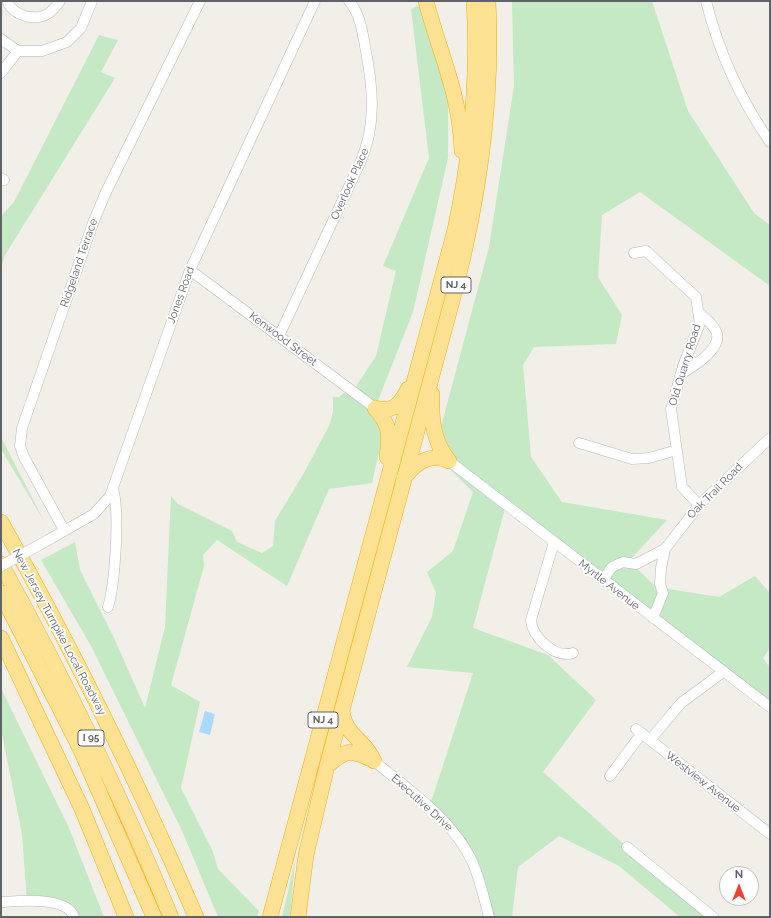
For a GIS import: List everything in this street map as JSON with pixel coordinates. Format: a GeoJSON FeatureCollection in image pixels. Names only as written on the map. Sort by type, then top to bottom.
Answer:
{"type":"FeatureCollection","features":[{"type":"Feature","properties":{"kind":"highway"},"geometry":{"type":"LineString","coordinates":[[426,1],[458,107],[462,141],[462,196]]}},
{"type":"Feature","properties":{"kind":"highway","name":"NJ 4"},"geometry":{"type":"LineString","coordinates":[[298,917],[306,855],[341,708],[404,478],[462,196],[473,110],[475,47],[474,1]]}},
{"type":"Feature","properties":{"kind":"highway","name":"NJ 4"},"geometry":{"type":"LineString","coordinates":[[270,917],[379,514],[469,236],[480,173],[488,93],[489,5]]}},
{"type":"Feature","properties":{"kind":"highway"},"geometry":{"type":"LineString","coordinates":[[376,408],[392,409],[402,401],[431,350]]}},
{"type":"Feature","properties":{"kind":"highway"},"geometry":{"type":"LineString","coordinates":[[431,350],[432,421],[438,444],[449,462]]}},
{"type":"Feature","properties":{"kind":"highway"},"geometry":{"type":"LineString","coordinates":[[376,408],[387,424],[389,433],[379,514]]}},
{"type":"Feature","properties":{"kind":"highway"},"geometry":{"type":"LineString","coordinates":[[404,478],[416,466],[427,459],[436,457],[449,462]]}},
{"type":"Feature","properties":{"kind":"highway","name":"New Jersey Turnpike Local Roadway"},"geometry":{"type":"LineString","coordinates":[[1,522],[63,636],[108,725],[196,917]]}},
{"type":"Feature","properties":{"kind":"highway","name":"I 95"},"geometry":{"type":"LineString","coordinates":[[1,565],[87,730],[134,830],[171,917]]}},
{"type":"Feature","properties":{"kind":"highway","name":"I 95"},"geometry":{"type":"LineString","coordinates":[[1,593],[83,754],[154,917]]}},
{"type":"Feature","properties":{"kind":"highway"},"geometry":{"type":"LineString","coordinates":[[1,638],[73,789],[126,917]]}},
{"type":"Feature","properties":{"kind":"highway"},"geometry":{"type":"LineString","coordinates":[[341,708],[347,728],[370,751],[374,761]]}},
{"type":"Feature","properties":{"kind":"highway"},"geometry":{"type":"LineString","coordinates":[[327,766],[348,752],[355,752],[374,761]]}},
{"type":"Feature","properties":{"kind":"highway"},"geometry":{"type":"LineString","coordinates":[[183,886],[203,917]]}},
{"type":"Feature","properties":{"kind":"street"},"geometry":{"type":"LineString","coordinates":[[7,1],[15,12],[25,16],[38,17],[49,13],[60,1]]}},
{"type":"Feature","properties":{"kind":"street"},"geometry":{"type":"LineString","coordinates":[[1,39],[18,51],[42,51],[67,42],[81,28],[92,1]]}},
{"type":"Feature","properties":{"kind":"street","name":"Ridgeland Terrace"},"geometry":{"type":"LineString","coordinates":[[64,530],[24,457],[20,446],[22,428],[95,217],[200,1]]}},
{"type":"Feature","properties":{"kind":"street","name":"Jones Road"},"geometry":{"type":"LineString","coordinates":[[108,607],[112,589],[117,511],[113,489],[190,270],[315,1]]}},
{"type":"Feature","properties":{"kind":"street","name":"Overlook Place"},"geometry":{"type":"LineString","coordinates":[[279,336],[360,163],[370,137],[372,100],[370,72],[360,23],[355,10],[349,1]]}},
{"type":"Feature","properties":{"kind":"street"},"geometry":{"type":"LineString","coordinates":[[706,1],[719,45],[731,76],[746,105],[770,142]]}},
{"type":"Feature","properties":{"kind":"street"},"geometry":{"type":"LineString","coordinates":[[1,73],[18,51]]}},
{"type":"Feature","properties":{"kind":"street","name":"Old Quarry Road"},"geometry":{"type":"LineString","coordinates":[[634,253],[646,251],[696,297],[700,323],[681,374],[671,409],[682,487],[699,505]]}},
{"type":"Feature","properties":{"kind":"street","name":"Kenwood Street"},"geometry":{"type":"LineString","coordinates":[[190,270],[376,408]]}},
{"type":"Feature","properties":{"kind":"street"},"geometry":{"type":"LineString","coordinates":[[681,374],[691,368],[716,347],[718,339],[716,331],[698,312]]}},
{"type":"Feature","properties":{"kind":"street","name":"Oak Trail Road"},"geometry":{"type":"LineString","coordinates":[[665,548],[699,505],[770,438]]}},
{"type":"Feature","properties":{"kind":"street"},"geometry":{"type":"LineString","coordinates":[[578,443],[632,459],[649,458],[677,450]]}},
{"type":"Feature","properties":{"kind":"street","name":"Myrtle Avenue"},"geometry":{"type":"LineString","coordinates":[[449,462],[770,708]]}},
{"type":"Feature","properties":{"kind":"street"},"geometry":{"type":"LineString","coordinates":[[1,565],[50,539],[98,510],[108,500],[113,489]]}},
{"type":"Feature","properties":{"kind":"street"},"geometry":{"type":"LineString","coordinates":[[554,542],[531,620],[531,627],[538,639],[560,654],[565,655],[573,653]]}},
{"type":"Feature","properties":{"kind":"street"},"geometry":{"type":"LineString","coordinates":[[603,579],[612,567],[623,562],[636,564],[665,548]]}},
{"type":"Feature","properties":{"kind":"street"},"geometry":{"type":"LineString","coordinates":[[653,618],[663,593],[660,584],[661,568],[665,548]]}},
{"type":"Feature","properties":{"kind":"street"},"geometry":{"type":"LineString","coordinates":[[650,740],[681,703],[722,672]]}},
{"type":"Feature","properties":{"kind":"street","name":"Westview Avenue"},"geometry":{"type":"LineString","coordinates":[[610,776],[639,731],[770,834]]}},
{"type":"Feature","properties":{"kind":"street","name":"Executive Drive"},"geometry":{"type":"LineString","coordinates":[[374,761],[439,817],[462,844],[479,879],[488,917]]}},
{"type":"Feature","properties":{"kind":"street"},"geometry":{"type":"LineString","coordinates":[[627,847],[713,917]]}},
{"type":"Feature","properties":{"kind":"street"},"geometry":{"type":"LineString","coordinates":[[1,902],[56,903],[68,908],[73,915]]}},
{"type":"Feature","properties":{"kind":"green space"},"geometry":{"type":"Polygon","coordinates":[[[512,1],[652,1],[688,111],[754,213],[770,225],[770,286],[640,192],[602,215],[598,277],[622,315],[616,344],[534,347],[523,365],[531,457],[562,502],[667,520],[629,561],[656,587],[719,597],[755,576],[770,593],[770,648],[763,658],[770,668],[770,702],[505,508],[473,628],[548,655],[596,700],[543,772],[627,847],[712,917],[680,917],[619,866],[559,836],[518,867],[512,917],[489,917],[472,861],[425,804],[432,799],[473,673],[407,667],[432,617],[436,593],[427,572],[453,551],[473,492],[434,453],[489,247],[514,86],[512,1]]]}},
{"type":"Feature","properties":{"kind":"green space"},"geometry":{"type":"Polygon","coordinates":[[[422,4],[448,100],[448,158],[413,312],[375,408],[382,433],[372,483],[329,489],[287,586],[217,540],[203,555],[204,566],[171,685],[200,702],[181,788],[213,852],[218,869],[259,911],[257,917],[218,917],[183,833],[91,646],[41,560],[75,542],[80,570],[114,638],[145,708],[165,627],[171,496],[178,504],[232,531],[237,542],[262,553],[273,546],[275,521],[304,473],[330,424],[333,411],[333,397],[339,397],[349,389],[353,391],[376,356],[396,271],[383,266],[429,158],[411,9],[422,4]]]}},
{"type":"Feature","properties":{"kind":"green space"},"geometry":{"type":"Polygon","coordinates":[[[99,35],[118,40],[101,72],[115,78],[5,255],[1,268],[1,216],[14,202],[99,35]]]}},
{"type":"Feature","properties":{"kind":"green space"},"geometry":{"type":"Polygon","coordinates":[[[1,437],[44,521],[1,449],[1,437]]]}},
{"type":"Feature","properties":{"kind":"green space"},"geometry":{"type":"Polygon","coordinates":[[[1,688],[69,828],[104,917],[74,917],[68,907],[27,902],[22,834],[1,729],[1,688]]]}},
{"type":"Feature","properties":{"kind":"green space"},"geometry":{"type":"Polygon","coordinates":[[[295,861],[290,917],[282,917],[295,861]]]}},
{"type":"Feature","properties":{"kind":"water"},"geometry":{"type":"Polygon","coordinates":[[[205,711],[215,714],[210,735],[199,732],[205,711]]]}}]}
